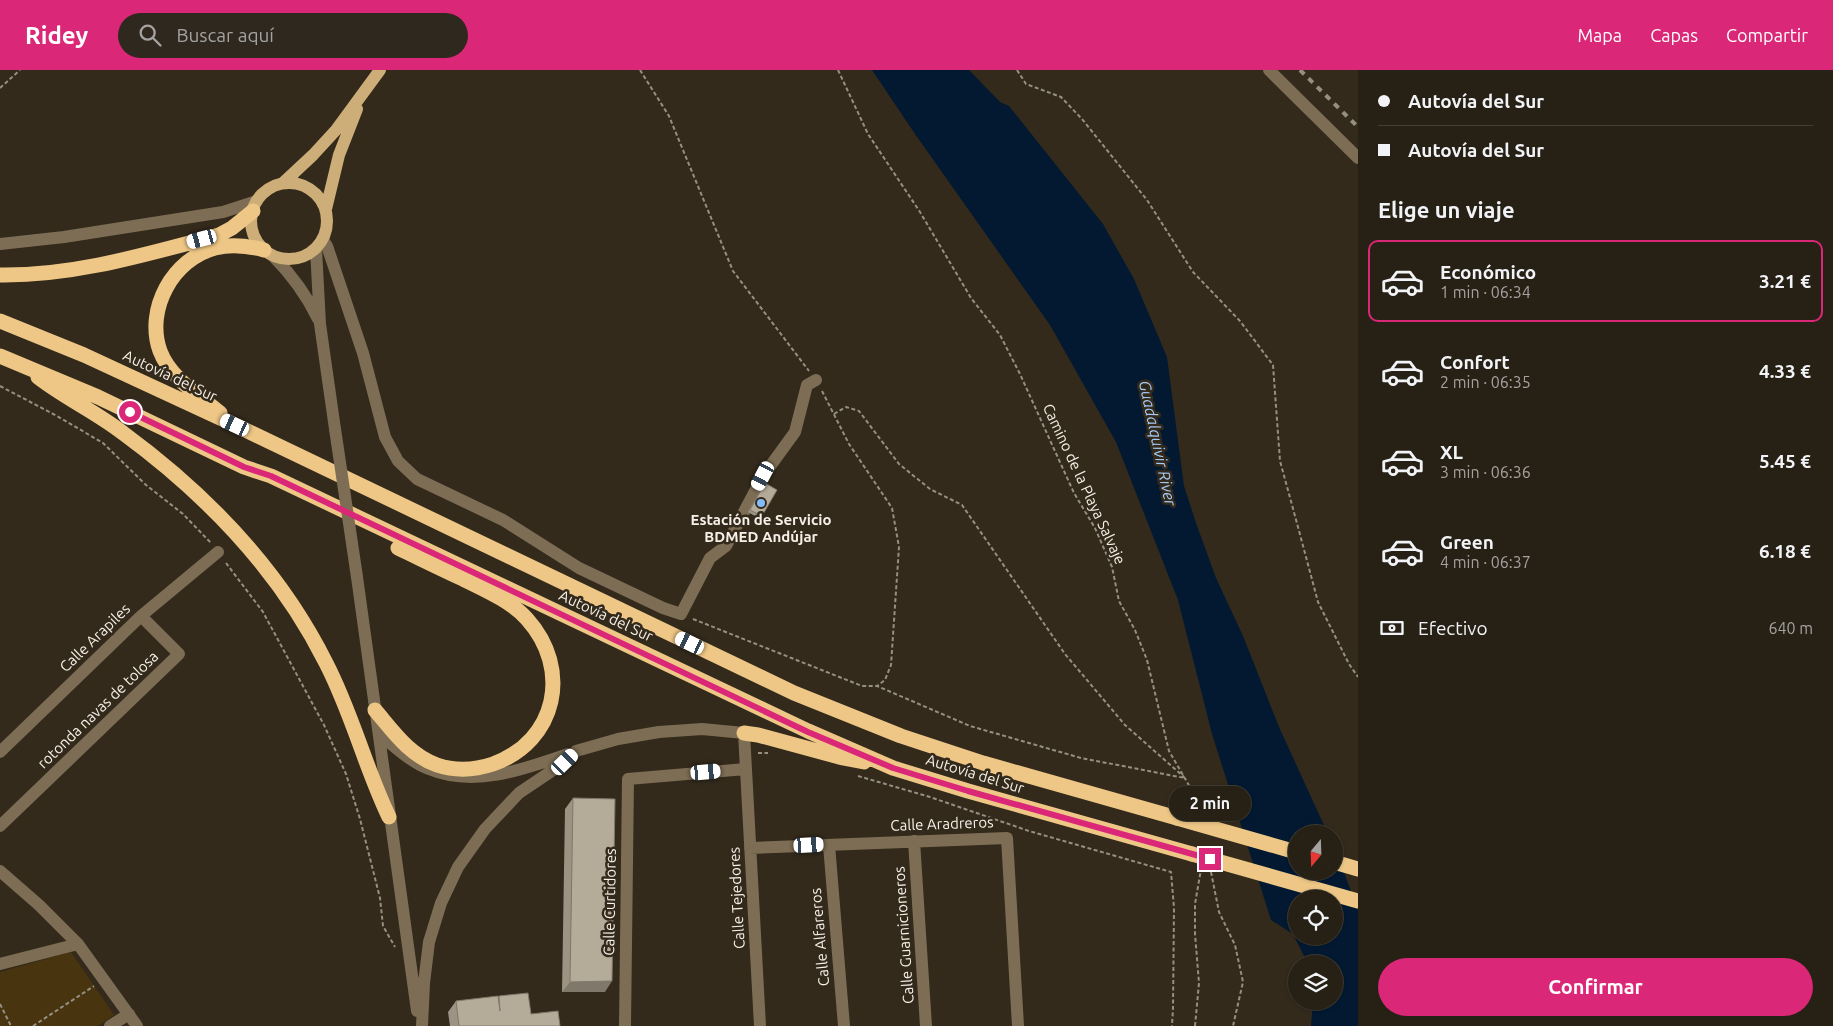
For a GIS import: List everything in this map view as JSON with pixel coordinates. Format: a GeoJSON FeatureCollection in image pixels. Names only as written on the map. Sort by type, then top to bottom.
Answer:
{"type":"FeatureCollection","features":[{"type":"Feature","properties":{"kind":"highway"},"geometry":{"type":"LineString","coordinates":[[0,275],[66,271],[121,261],[219,235],[232,228],[251,212]]}},
{"type":"Feature","properties":{"kind":"highway"},"geometry":{"type":"LineString","coordinates":[[235,425],[168,368],[155,334],[156,314],[170,280],[184,264],[198,255],[215,248],[231,246],[252,247],[269,253]]}},
{"type":"Feature","properties":{"kind":"highway","name":"Autovía del Sur"},"geometry":{"type":"LineString","coordinates":[[0,321],[84,355],[235,425],[794,693],[901,736],[983,763],[1288,850]]}},
{"type":"Feature","properties":{"kind":"highway","name":"Autovía del Sur"},"geometry":{"type":"LineString","coordinates":[[0,356],[98,397],[244,467],[271,476],[808,732],[893,768],[1358,901]]}},
{"type":"Feature","properties":{"kind":"highway"},"geometry":{"type":"LineString","coordinates":[[23,365],[56,391],[122,432],[172,471],[219,515],[259,560],[296,611],[326,663],[352,719],[376,789],[389,818]]}},
{"type":"Feature","properties":{"kind":"highway"},"geometry":{"type":"LineString","coordinates":[[244,467],[268,485],[485,590],[509,604],[527,618],[541,637],[550,657],[554,678],[552,699],[538,730],[523,748],[504,760],[484,767],[462,770],[437,765],[416,754],[402,743],[375,710]]}},
{"type":"Feature","properties":{"kind":"highway"},"geometry":{"type":"LineString","coordinates":[[744,733],[843,758],[893,768]]}},
{"type":"Feature","properties":{"kind":"highway"},"geometry":{"type":"LineString","coordinates":[[1343,865],[1358,869]]}},
{"type":"Feature","properties":{"kind":"main road"},"geometry":{"type":"LineString","coordinates":[[282,184],[336,130],[380,70]]}},
{"type":"Feature","properties":{"kind":"main road"},"geometry":{"type":"LineString","coordinates":[[326,209],[321,199],[304,186],[293,183],[272,187],[264,193],[251,212],[253,232],[257,242],[269,253],[284,259],[296,259],[306,256],[319,245],[327,225],[326,209],[339,155],[364,94]]}},
{"type":"Feature","properties":{"kind":"street"},"geometry":{"type":"LineString","coordinates":[[1269,70],[1358,158]]}},
{"type":"Feature","properties":{"kind":"street"},"geometry":{"type":"LineString","coordinates":[[223,212],[251,212]]}},
{"type":"Feature","properties":{"kind":"street"},"geometry":{"type":"LineString","coordinates":[[0,244],[64,237],[223,212],[251,212]]}},
{"type":"Feature","properties":{"kind":"street"},"geometry":{"type":"LineString","coordinates":[[421,1026],[408,951],[320,324],[319,245],[327,246],[364,353],[385,437],[398,461],[417,479],[503,520],[579,568],[663,608],[681,614],[710,558],[726,546],[763,476],[795,432],[807,385],[816,380]]}},
{"type":"Feature","properties":{"kind":"street"},"geometry":{"type":"LineString","coordinates":[[269,253],[294,277],[308,299],[320,324]]}},
{"type":"Feature","properties":{"kind":"street","name":"Calle Arapiles"},"geometry":{"type":"LineString","coordinates":[[0,752],[141,616],[218,552]]}},
{"type":"Feature","properties":{"kind":"street","name":"rotonda navas de tolosa"},"geometry":{"type":"LineString","coordinates":[[0,826],[179,654],[141,616]]}},
{"type":"Feature","properties":{"kind":"street"},"geometry":{"type":"LineString","coordinates":[[379,734],[407,756],[428,769],[455,777],[479,777],[534,766],[618,739],[659,732],[702,729],[744,733]]}},
{"type":"Feature","properties":{"kind":"street","name":"Calle Tejedores"},"geometry":{"type":"LineString","coordinates":[[744,733],[760,1026]]}},
{"type":"Feature","properties":{"kind":"street"},"geometry":{"type":"LineString","coordinates":[[421,1026],[429,942],[441,903],[458,867],[485,829],[518,793],[565,762],[576,751]]}},
{"type":"Feature","properties":{"kind":"street","name":"Calle Curtidores"},"geometry":{"type":"LineString","coordinates":[[625,1026],[628,779],[746,769]]}},
{"type":"Feature","properties":{"kind":"street","name":"Calle Aradreros"},"geometry":{"type":"LineString","coordinates":[[750,848],[1007,838],[1018,1026]]}},
{"type":"Feature","properties":{"kind":"street","name":"Calle Guarnicioneros"},"geometry":{"type":"LineString","coordinates":[[914,841],[926,1026]]}},
{"type":"Feature","properties":{"kind":"street","name":"Calle Alfareros"},"geometry":{"type":"LineString","coordinates":[[829,844],[844,1026]]}},
{"type":"Feature","properties":{"kind":"street"},"geometry":{"type":"LineString","coordinates":[[0,871],[39,905],[78,944],[137,1026]]}},
{"type":"Feature","properties":{"kind":"street"},"geometry":{"type":"LineString","coordinates":[[0,964],[78,944]]}},
{"type":"Feature","properties":{"kind":"street"},"geometry":{"type":"LineString","coordinates":[[110,1026],[129,1014]]}},
{"type":"Feature","properties":{"kind":"path"},"geometry":{"type":"LineString","coordinates":[[0,88],[20,70]]}},
{"type":"Feature","properties":{"kind":"path"},"geometry":{"type":"LineString","coordinates":[[640,70],[669,116],[733,271],[816,380],[849,444],[892,508],[899,547],[891,665],[885,680],[877,686]]}},
{"type":"Feature","properties":{"kind":"path","name":"Camino de la Playa Salvaje"},"geometry":{"type":"LineString","coordinates":[[838,70],[868,134],[920,212],[971,298],[1000,336],[1020,374],[1074,493],[1095,528],[1112,566],[1119,601],[1135,630],[1147,660],[1169,751],[1201,806],[1202,816]]}},
{"type":"Feature","properties":{"kind":"path"},"geometry":{"type":"LineString","coordinates":[[1017,70],[1026,84],[1061,97],[1082,119],[1147,200],[1192,272],[1240,321],[1273,365],[1280,461],[1318,602],[1349,664],[1358,677]]}},
{"type":"Feature","properties":{"kind":"path"},"geometry":{"type":"LineString","coordinates":[[0,386],[103,443],[146,485],[183,514],[218,552],[263,612],[324,725],[346,774],[360,819],[380,898],[383,926],[396,949],[408,951]]}},
{"type":"Feature","properties":{"kind":"path"},"geometry":{"type":"LineString","coordinates":[[834,414],[846,407],[859,411],[899,464],[930,489],[962,505],[1065,654],[1125,725],[1185,778]]}},
{"type":"Feature","properties":{"kind":"path"},"geometry":{"type":"LineString","coordinates":[[681,614],[862,686],[877,686],[970,726],[1081,758],[1185,778]]}},
{"type":"Feature","properties":{"kind":"path"},"geometry":{"type":"LineString","coordinates":[[1210,864],[1219,912],[1235,945],[1243,982],[1233,1026]]}},
{"type":"Feature","properties":{"kind":"path"},"geometry":{"type":"LineString","coordinates":[[1195,1026],[1199,983],[1195,934],[1195,904],[1201,878],[1201,869]]}},
{"type":"Feature","properties":{"kind":"path"},"geometry":{"type":"LineString","coordinates":[[33,1026],[94,986]]}},
{"type":"Feature","properties":{"kind":"path"},"geometry":{"type":"LineString","coordinates":[[0,1004],[12,1026]]}},
{"type":"Feature","properties":{"kind":"shaded area"},"geometry":{"type":"Polygon","coordinates":[[[71,952],[114,1015],[98,1026],[0,1026],[0,972],[71,952]]]}},
{"type":"Feature","properties":{"kind":"water","name":"Guadalquivir River"},"geometry":{"type":"Polygon","coordinates":[[[872,70],[969,70],[1000,102],[1009,106],[1103,224],[1134,279],[1167,357],[1184,486],[1196,523],[1216,578],[1243,636],[1279,727],[1324,825],[1288,825],[1288,880],[1343,880],[1343,870],[1358,909],[1358,1026],[1311,1026],[1312,1010],[1343,1010],[1343,955],[1304,955],[1298,945],[1343,945],[1343,890],[1288,890],[1288,931],[1271,920],[1212,734],[1178,600],[1116,442],[1050,325],[872,70]]]}},
{"type":"Feature","properties":{"kind":"building"},"geometry":{"type":"Polygon","coordinates":[[[765,483],[777,490],[762,516],[750,510],[765,483]]]}},
{"type":"Feature","properties":{"kind":"building"},"geometry":{"type":"Polygon","coordinates":[[[573,798],[615,799],[612,981],[570,982],[573,798]]]}},
{"type":"Feature","properties":{"kind":"building"},"geometry":{"type":"Polygon","coordinates":[[[528,993],[531,1014],[558,1011],[560,1026],[459,1026],[456,1001],[498,996],[500,1011],[499,996],[528,993]]]}},
{"type":"Feature","properties":{"kind":"railway"},"geometry":{"type":"LineString","coordinates":[[1300,70],[1358,127]]}},
{"type":"Feature","properties":{"kind":"place","name":"Estación de Servicio BDMED Andújar"},"geometry":{"type":"Point","coordinates":[761,503]}},
{"type":"Feature","properties":{"kind":"route"},"geometry":{"type":"LineString","coordinates":[[130,412],[244,467],[271,476],[808,732],[893,768],[1095,828],[1210,859]]}}]}
